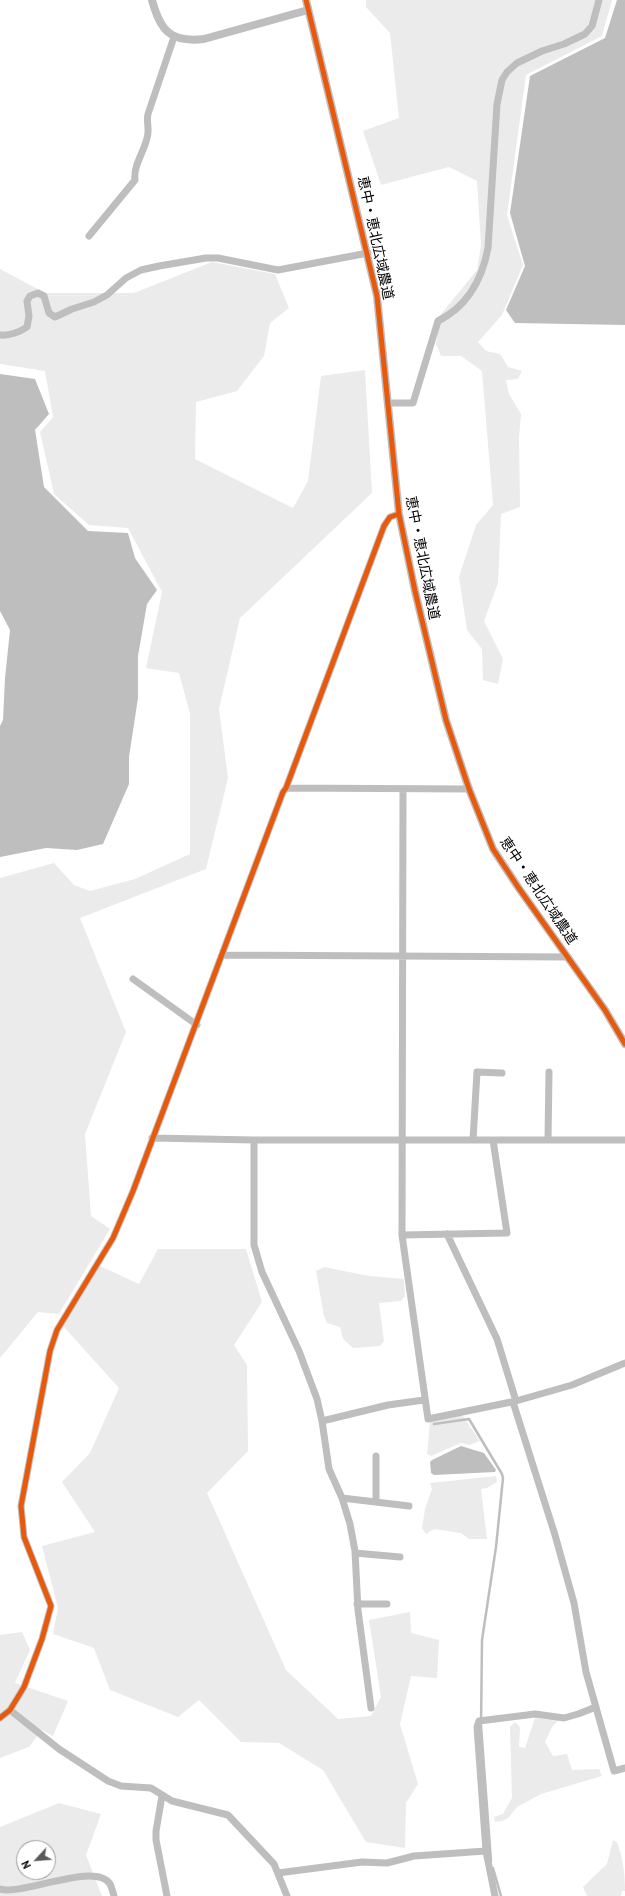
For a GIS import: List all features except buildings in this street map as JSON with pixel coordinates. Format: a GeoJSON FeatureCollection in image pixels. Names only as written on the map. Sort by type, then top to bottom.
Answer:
{"type":"FeatureCollection","features":[{"type":"Feature","properties":{"kind":"street"},"geometry":{"type":"LineString","coordinates":[[152,0],[159,22],[164,29],[174,37],[191,40],[204,38],[308,10]]}},
{"type":"Feature","properties":{"kind":"street","name":"恵中・恵北広域農道"},"geometry":{"type":"LineString","coordinates":[[306,0],[368,253],[377,296],[399,514],[411,576],[446,720],[469,789],[494,849],[518,887],[615,1024],[625,1044]]}},
{"type":"Feature","properties":{"kind":"street"},"geometry":{"type":"LineString","coordinates":[[388,403],[413,403],[438,321],[451,314],[475,288],[485,267],[488,248],[497,104],[502,80],[506,72],[517,63],[542,51],[564,44],[585,34],[592,26],[599,0]]}},
{"type":"Feature","properties":{"kind":"street"},"geometry":{"type":"LineString","coordinates":[[89,236],[135,180],[135,171],[148,137],[146,120],[174,37]]}},
{"type":"Feature","properties":{"kind":"street"},"geometry":{"type":"LineString","coordinates":[[0,334],[5,336],[22,331],[27,327],[29,316],[27,301],[30,296],[38,293],[44,296],[48,313],[55,317],[72,309],[94,302],[107,295],[126,278],[141,270],[159,266],[206,258],[218,258],[278,270],[368,253]]}},
{"type":"Feature","properties":{"kind":"street"},"geometry":{"type":"LineString","coordinates":[[0,1718],[10,1710],[24,1687],[42,1638],[51,1606],[24,1538],[21,1506],[50,1351],[57,1330],[114,1238],[197,1025],[283,792],[286,788],[384,526],[390,517],[399,514]]}},
{"type":"Feature","properties":{"kind":"street"},"geometry":{"type":"LineString","coordinates":[[286,788],[403,790],[469,789]]}},
{"type":"Feature","properties":{"kind":"street"},"geometry":{"type":"LineString","coordinates":[[403,790],[404,955],[402,1235],[424,1400],[428,1419],[514,1402],[572,1385],[625,1363]]}},
{"type":"Feature","properties":{"kind":"street"},"geometry":{"type":"LineString","coordinates":[[222,955],[568,957]]}},
{"type":"Feature","properties":{"kind":"street"},"geometry":{"type":"LineString","coordinates":[[133,979],[197,1025]]}},
{"type":"Feature","properties":{"kind":"street"},"geometry":{"type":"LineString","coordinates":[[473,1140],[477,1072],[502,1073]]}},
{"type":"Feature","properties":{"kind":"street"},"geometry":{"type":"LineString","coordinates":[[548,1140],[549,1072]]}},
{"type":"Feature","properties":{"kind":"street"},"geometry":{"type":"LineString","coordinates":[[152,1138],[254,1140],[403,1138],[473,1140],[625,1140]]}},
{"type":"Feature","properties":{"kind":"street"},"geometry":{"type":"LineString","coordinates":[[254,1140],[254,1245],[262,1272],[300,1352],[317,1399],[322,1421],[329,1469],[342,1498],[350,1524],[355,1553],[357,1604],[371,1708]]}},
{"type":"Feature","properties":{"kind":"street"},"geometry":{"type":"LineString","coordinates":[[402,1235],[507,1233],[493,1140]]}},
{"type":"Feature","properties":{"kind":"street"},"geometry":{"type":"LineString","coordinates":[[447,1234],[497,1339],[514,1402],[555,1535],[574,1603],[586,1672],[614,1770],[625,1768]]}},
{"type":"Feature","properties":{"kind":"street"},"geometry":{"type":"LineString","coordinates":[[322,1421],[388,1405],[424,1400]]}},
{"type":"Feature","properties":{"kind":"street"},"geometry":{"type":"LineString","coordinates":[[376,1456],[376,1502]]}},
{"type":"Feature","properties":{"kind":"street"},"geometry":{"type":"LineString","coordinates":[[342,1498],[409,1506]]}},
{"type":"Feature","properties":{"kind":"street"},"geometry":{"type":"LineString","coordinates":[[355,1553],[400,1557]]}},
{"type":"Feature","properties":{"kind":"street"},"geometry":{"type":"LineString","coordinates":[[357,1604],[387,1604]]}},
{"type":"Feature","properties":{"kind":"street"},"geometry":{"type":"LineString","coordinates":[[495,1896],[486,1851],[477,1727],[479,1721],[535,1714],[564,1718],[596,1707]]}},
{"type":"Feature","properties":{"kind":"street"},"geometry":{"type":"LineString","coordinates":[[10,1710],[59,1749],[108,1781],[121,1786],[151,1788],[172,1801],[228,1815],[274,1864],[287,1896]]}},
{"type":"Feature","properties":{"kind":"street"},"geometry":{"type":"LineString","coordinates":[[162,1796],[156,1831],[156,1840],[167,1896]]}},
{"type":"Feature","properties":{"kind":"street"},"geometry":{"type":"LineString","coordinates":[[278,1873],[362,1862],[387,1863],[414,1856],[486,1851]]}},
{"type":"Feature","properties":{"kind":"street"},"geometry":{"type":"LineString","coordinates":[[0,1889],[14,1891],[66,1878],[100,1878],[110,1884],[114,1896]]}},
{"type":"Feature","properties":{"kind":"shaded area"},"geometry":{"type":"Polygon","coordinates":[[[366,0],[612,0],[602,36],[526,75],[507,215],[523,265],[502,315],[478,342],[486,351],[500,354],[508,367],[522,371],[518,379],[506,380],[509,394],[521,414],[519,438],[520,507],[501,514],[498,583],[484,621],[503,659],[498,684],[483,680],[482,649],[467,630],[459,577],[476,525],[493,505],[482,371],[461,356],[441,356],[436,344],[441,314],[477,270],[481,245],[477,181],[449,167],[381,185],[363,131],[399,118],[390,33],[366,7],[366,0]]]}},
{"type":"Feature","properties":{"kind":"shaded area"},"geometry":{"type":"Polygon","coordinates":[[[617,0],[625,0],[625,325],[515,323],[506,310],[525,266],[510,213],[530,76],[605,38],[617,0]]]}},
{"type":"Feature","properties":{"kind":"shaded area"},"geometry":{"type":"Polygon","coordinates":[[[212,262],[275,274],[289,308],[270,323],[264,356],[237,391],[196,402],[195,459],[293,508],[308,481],[321,376],[365,370],[372,493],[240,618],[219,709],[228,778],[206,869],[80,918],[126,1032],[85,1134],[91,1216],[110,1229],[59,1314],[38,1312],[0,1358],[0,878],[54,863],[74,885],[90,891],[135,879],[190,854],[190,714],[179,673],[146,668],[162,592],[128,528],[89,525],[54,494],[40,432],[53,417],[45,371],[0,364],[0,269],[45,293],[134,293],[212,262]]]}},
{"type":"Feature","properties":{"kind":"shaded area"},"geometry":{"type":"Polygon","coordinates":[[[0,374],[35,379],[49,414],[35,430],[44,487],[88,531],[128,533],[135,558],[157,590],[147,604],[138,656],[138,698],[129,757],[129,784],[103,844],[77,850],[46,848],[0,857],[0,726],[3,720],[5,678],[10,630],[0,611],[0,374]]]}},
{"type":"Feature","properties":{"kind":"shaded area"},"geometry":{"type":"Polygon","coordinates":[[[158,1249],[246,1249],[262,1302],[234,1345],[247,1365],[248,1451],[207,1493],[286,1670],[338,1719],[371,1716],[381,1697],[369,1620],[410,1612],[411,1633],[439,1640],[437,1678],[411,1676],[400,1724],[418,1784],[406,1803],[405,1848],[366,1842],[323,1770],[279,1743],[241,1742],[199,1700],[178,1717],[110,1690],[94,1648],[53,1634],[58,1608],[42,1546],[95,1532],[62,1482],[90,1453],[119,1388],[63,1326],[100,1266],[139,1284],[158,1249]]]}},
{"type":"Feature","properties":{"kind":"shaded area"},"geometry":{"type":"Polygon","coordinates":[[[324,1267],[369,1276],[404,1279],[405,1296],[401,1301],[379,1303],[384,1341],[380,1346],[353,1348],[343,1339],[340,1327],[327,1323],[324,1316],[316,1271],[324,1267]]]}},
{"type":"Feature","properties":{"kind":"shaded area"},"geometry":{"type":"Polygon","coordinates":[[[462,1415],[480,1441],[470,1445],[461,1443],[431,1456],[427,1454],[430,1422],[462,1415]]]}},
{"type":"Feature","properties":{"kind":"shaded area"},"geometry":{"type":"Polygon","coordinates":[[[461,1446],[484,1453],[496,1470],[495,1472],[434,1475],[431,1473],[430,1462],[432,1460],[461,1446]]]}},
{"type":"Feature","properties":{"kind":"shaded area"},"geometry":{"type":"Polygon","coordinates":[[[496,1476],[497,1482],[487,1488],[481,1489],[487,1539],[469,1539],[461,1533],[434,1529],[426,1534],[422,1528],[425,1509],[432,1489],[430,1483],[496,1476]]]}},
{"type":"Feature","properties":{"kind":"shaded area"},"geometry":{"type":"Polygon","coordinates":[[[22,1632],[30,1650],[15,1683],[68,1701],[53,1736],[42,1730],[29,1747],[0,1758],[0,1635],[22,1632]]]}},
{"type":"Feature","properties":{"kind":"shaded area"},"geometry":{"type":"Polygon","coordinates":[[[535,1718],[558,1721],[552,1727],[545,1742],[553,1756],[567,1754],[572,1770],[599,1769],[602,1776],[541,1794],[517,1807],[508,1818],[495,1822],[494,1817],[503,1814],[512,1798],[510,1727],[515,1722],[520,1727],[519,1747],[525,1748],[535,1718]]]}},
{"type":"Feature","properties":{"kind":"shaded area"},"geometry":{"type":"Polygon","coordinates":[[[59,1803],[101,1814],[86,1855],[102,1896],[0,1896],[0,1827],[59,1803]]]}},
{"type":"Feature","properties":{"kind":"shaded area"},"geometry":{"type":"Polygon","coordinates":[[[613,1840],[617,1842],[621,1854],[625,1891],[622,1891],[621,1896],[587,1896],[583,1887],[607,1864],[613,1840]]]}},
{"type":"Feature","properties":{"kind":"waterway"},"geometry":{"type":"LineString","coordinates":[[434,1424],[469,1419],[503,1478],[496,1547],[482,1640],[481,1726],[491,1861]]}},
{"type":"Feature","properties":{"kind":"waterway"},"geometry":{"type":"LineString","coordinates":[[493,1868],[501,1896]]}},
{"type":"Feature","properties":{"kind":"cycle path"},"geometry":{"type":"LineString","coordinates":[[306,0],[377,296],[399,514],[415,591],[446,720],[469,789],[493,849],[605,1010],[625,1044]]}},
{"type":"Feature","properties":{"kind":"cycle path"},"geometry":{"type":"LineString","coordinates":[[0,1718],[10,1710],[24,1687],[42,1639],[51,1606],[24,1537],[21,1506],[50,1351],[57,1330],[113,1238],[133,1191],[384,526],[390,517],[399,514]]}}]}
